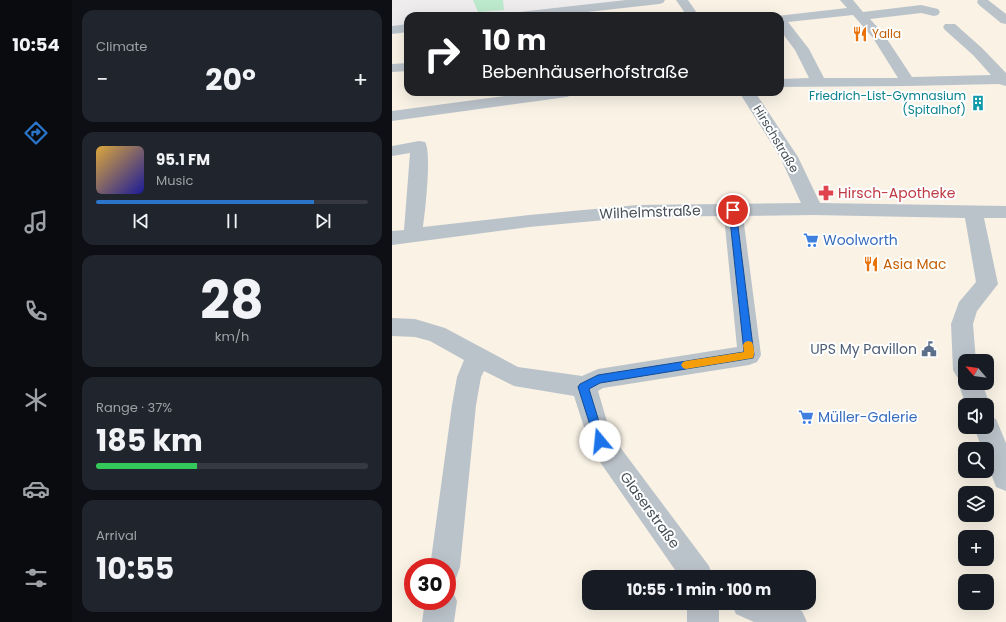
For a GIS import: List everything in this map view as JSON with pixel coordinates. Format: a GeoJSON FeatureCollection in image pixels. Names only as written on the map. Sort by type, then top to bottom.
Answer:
{"type":"FeatureCollection","features":[{"type":"Feature","properties":{"kind":"street"},"geometry":{"type":"LineString","coordinates":[[543,12],[591,4],[660,0]]}},
{"type":"Feature","properties":{"kind":"street"},"geometry":{"type":"LineString","coordinates":[[682,0],[690,12]]}},
{"type":"Feature","properties":{"kind":"street"},"geometry":{"type":"LineString","coordinates":[[983,2],[1006,20]]}},
{"type":"Feature","properties":{"kind":"street"},"geometry":{"type":"LineString","coordinates":[[784,19],[855,6],[921,9],[934,12]]}},
{"type":"Feature","properties":{"kind":"street"},"geometry":{"type":"LineString","coordinates":[[855,6],[878,36],[908,82]]}},
{"type":"Feature","properties":{"kind":"street"},"geometry":{"type":"LineString","coordinates":[[784,25],[802,49],[818,82]]}},
{"type":"Feature","properties":{"kind":"street"},"geometry":{"type":"LineString","coordinates":[[950,27],[978,52],[1005,80]]}},
{"type":"Feature","properties":{"kind":"street"},"geometry":{"type":"LineString","coordinates":[[392,30],[404,28]]}},
{"type":"Feature","properties":{"kind":"street"},"geometry":{"type":"LineString","coordinates":[[392,68],[404,67]]}},
{"type":"Feature","properties":{"kind":"street"},"geometry":{"type":"LineString","coordinates":[[784,83],[1005,80]]}},
{"type":"Feature","properties":{"kind":"street"},"geometry":{"type":"LineString","coordinates":[[392,116],[538,96]]}},
{"type":"Feature","properties":{"kind":"street","name":"Hirschstraße"},"geometry":{"type":"LineString","coordinates":[[750,96],[789,157],[813,209]]}},
{"type":"Feature","properties":{"kind":"street"},"geometry":{"type":"LineString","coordinates":[[392,150],[419,146],[419,168],[413,235]]}},
{"type":"Feature","properties":{"kind":"street","name":"Wilhelmstraße"},"geometry":{"type":"LineString","coordinates":[[392,238],[529,221],[638,211],[813,209],[1006,212]]}},
{"type":"Feature","properties":{"kind":"street"},"geometry":{"type":"LineString","coordinates":[[392,327],[415,328],[437,334],[514,376],[584,387],[598,379],[750,355],[733,210]]}},
{"type":"Feature","properties":{"kind":"street"},"geometry":{"type":"LineString","coordinates":[[964,354],[962,324],[967,308],[987,284],[973,211]]}},
{"type":"Feature","properties":{"kind":"street"},"geometry":{"type":"LineString","coordinates":[[446,558],[464,405],[469,377],[478,356]]}},
{"type":"Feature","properties":{"kind":"street","name":"Glaserstraße"},"geometry":{"type":"LineString","coordinates":[[584,387],[600,441],[693,570]]}},
{"type":"Feature","properties":{"kind":"street"},"geometry":{"type":"LineString","coordinates":[[990,434],[1006,478]]}},
{"type":"Feature","properties":{"kind":"street"},"geometry":{"type":"LineString","coordinates":[[438,622],[440,610]]}},
{"type":"Feature","properties":{"kind":"street"},"geometry":{"type":"LineString","coordinates":[[703,610],[703,622]]}},
{"type":"Feature","properties":{"kind":"street"},"geometry":{"type":"LineString","coordinates":[[763,610],[791,622]]}},
{"type":"Feature","properties":{"kind":"shaded area"},"geometry":{"type":"Polygon","coordinates":[[[666,0],[1006,0],[1006,622],[392,622],[392,32],[404,30],[404,96],[784,96],[784,12],[560,12],[666,0]]]}},
{"type":"Feature","properties":{"kind":"green space"},"geometry":{"type":"Polygon","coordinates":[[[473,0],[503,0],[504,10],[478,12],[473,0]]]}},
{"type":"Feature","properties":{"kind":"slow traffic"},"geometry":{"type":"LineString","coordinates":[[686,365],[750,355],[748,345]]}},
{"type":"Feature","properties":{"kind":"place","name":"Yalla"},"geometry":{"type":"Point","coordinates":[860,34]}},
{"type":"Feature","properties":{"kind":"place","name":"Friedrich-List-Gymnasium (Spitalhof)"},"geometry":{"type":"Point","coordinates":[978,103]}},
{"type":"Feature","properties":{"kind":"place","name":"Hirsch-Apotheke"},"geometry":{"type":"Point","coordinates":[826,193]}},
{"type":"Feature","properties":{"kind":"place","name":"Woolworth"},"geometry":{"type":"Point","coordinates":[811,240]}},
{"type":"Feature","properties":{"kind":"place","name":"Asia Mac"},"geometry":{"type":"Point","coordinates":[871,264]}},
{"type":"Feature","properties":{"kind":"place","name":"UPS My Pavillon"},"geometry":{"type":"Point","coordinates":[929,349]}},
{"type":"Feature","properties":{"kind":"place","name":"Müller-Galerie"},"geometry":{"type":"Point","coordinates":[806,417]}},
{"type":"Feature","properties":{"kind":"route"},"geometry":{"type":"LineString","coordinates":[[600,441],[584,387],[598,379],[750,355],[733,210]]}}]}
